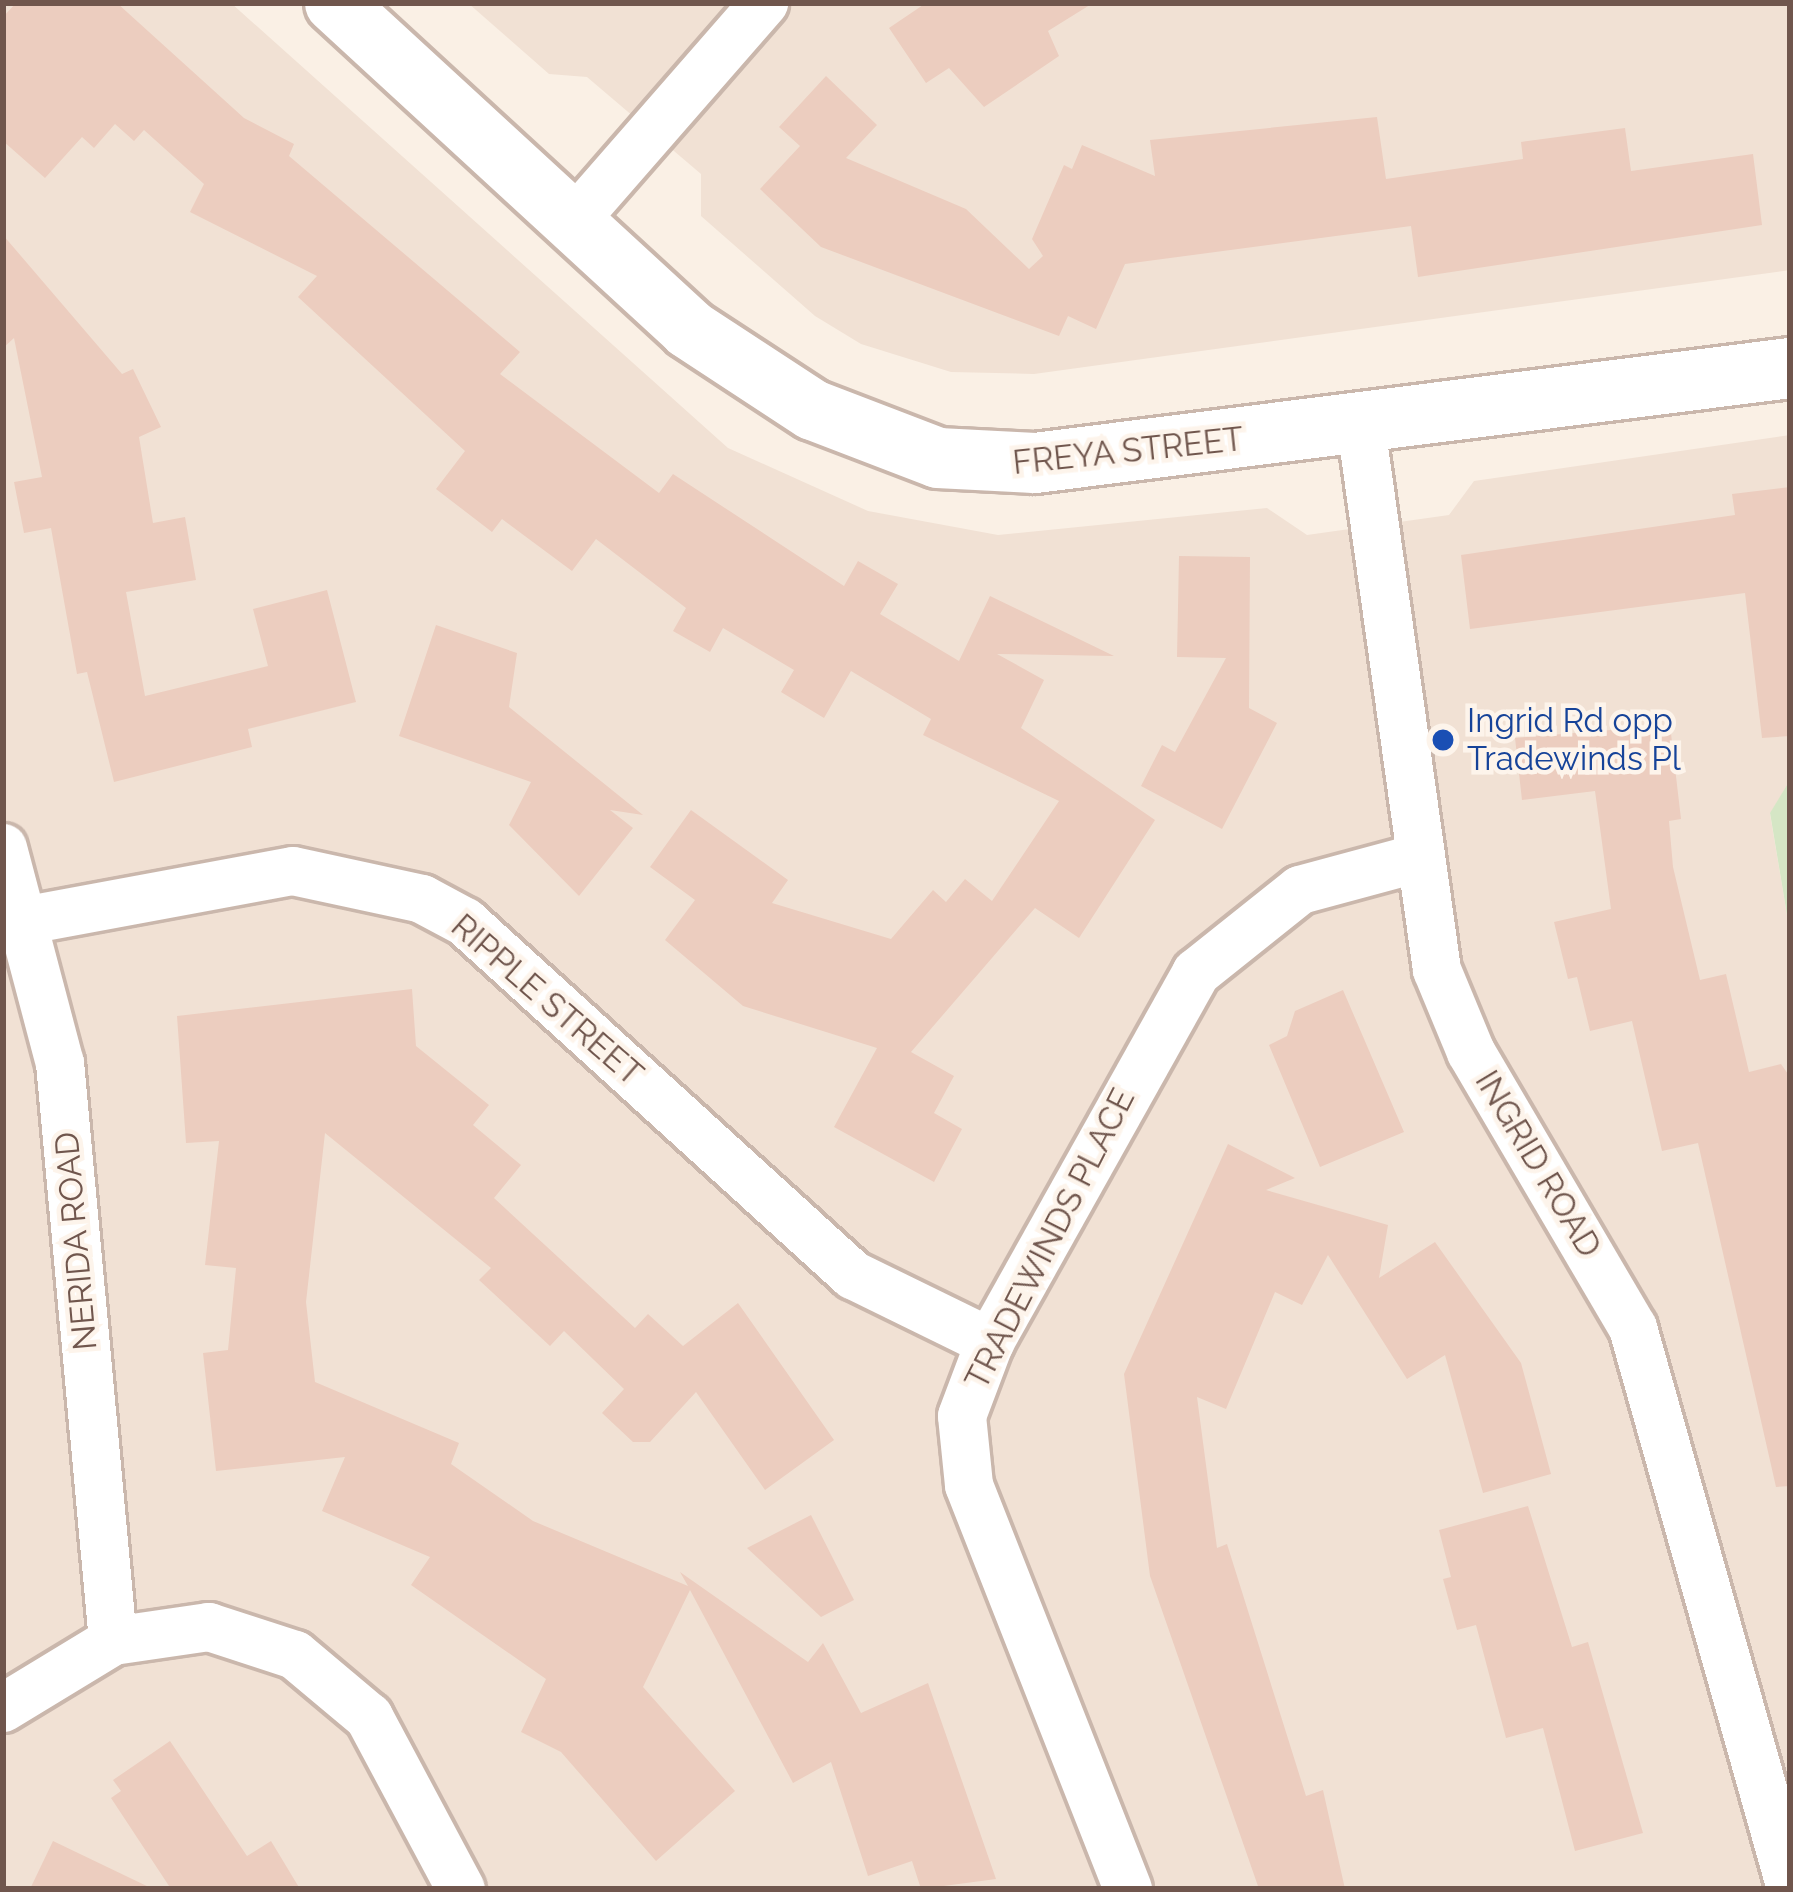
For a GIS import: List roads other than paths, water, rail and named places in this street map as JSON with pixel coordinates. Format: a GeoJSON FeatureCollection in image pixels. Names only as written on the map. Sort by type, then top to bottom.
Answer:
{"type":"FeatureCollection","features":[{"type":"Feature","properties":{"kind":"street","name":"FREYA STREET"},"geometry":{"type":"LineString","coordinates":[[335,3],[574,222],[753,375],[938,458],[1035,463],[1361,426],[1790,368]]}},
{"type":"Feature","properties":{"kind":"street"},"geometry":{"type":"LineString","coordinates":[[574,222],[764,3]]}},
{"type":"Feature","properties":{"kind":"street","name":"INGRID ROAD"},"geometry":{"type":"LineString","coordinates":[[1361,426],[1415,860],[1453,1015],[1634,1328],[1790,1885]]}},
{"type":"Feature","properties":{"kind":"street","name":"NERIDA ROAD"},"geometry":{"type":"LineString","coordinates":[[3,848],[28,920],[60,1063],[112,1641]]}},
{"type":"Feature","properties":{"kind":"street","name":"TRADEWINDS PLACE"},"geometry":{"type":"LineString","coordinates":[[1128,1889],[969,1485],[962,1416],[990,1342],[1196,973],[1300,890],[1415,860]]}},
{"type":"Feature","properties":{"kind":"street","name":"RIPPLE STREET"},"geometry":{"type":"LineString","coordinates":[[28,920],[293,871],[422,899],[478,934],[853,1275],[990,1342]]}},
{"type":"Feature","properties":{"kind":"street"},"geometry":{"type":"LineString","coordinates":[[3,1708],[112,1641],[208,1627],[295,1655],[369,1717],[461,1889]]}},
{"type":"Feature","properties":{"kind":"place","name":"Ingrid Rd opp Tradewinds Pl"},"geometry":{"type":"Point","coordinates":[1443,740]}}]}
